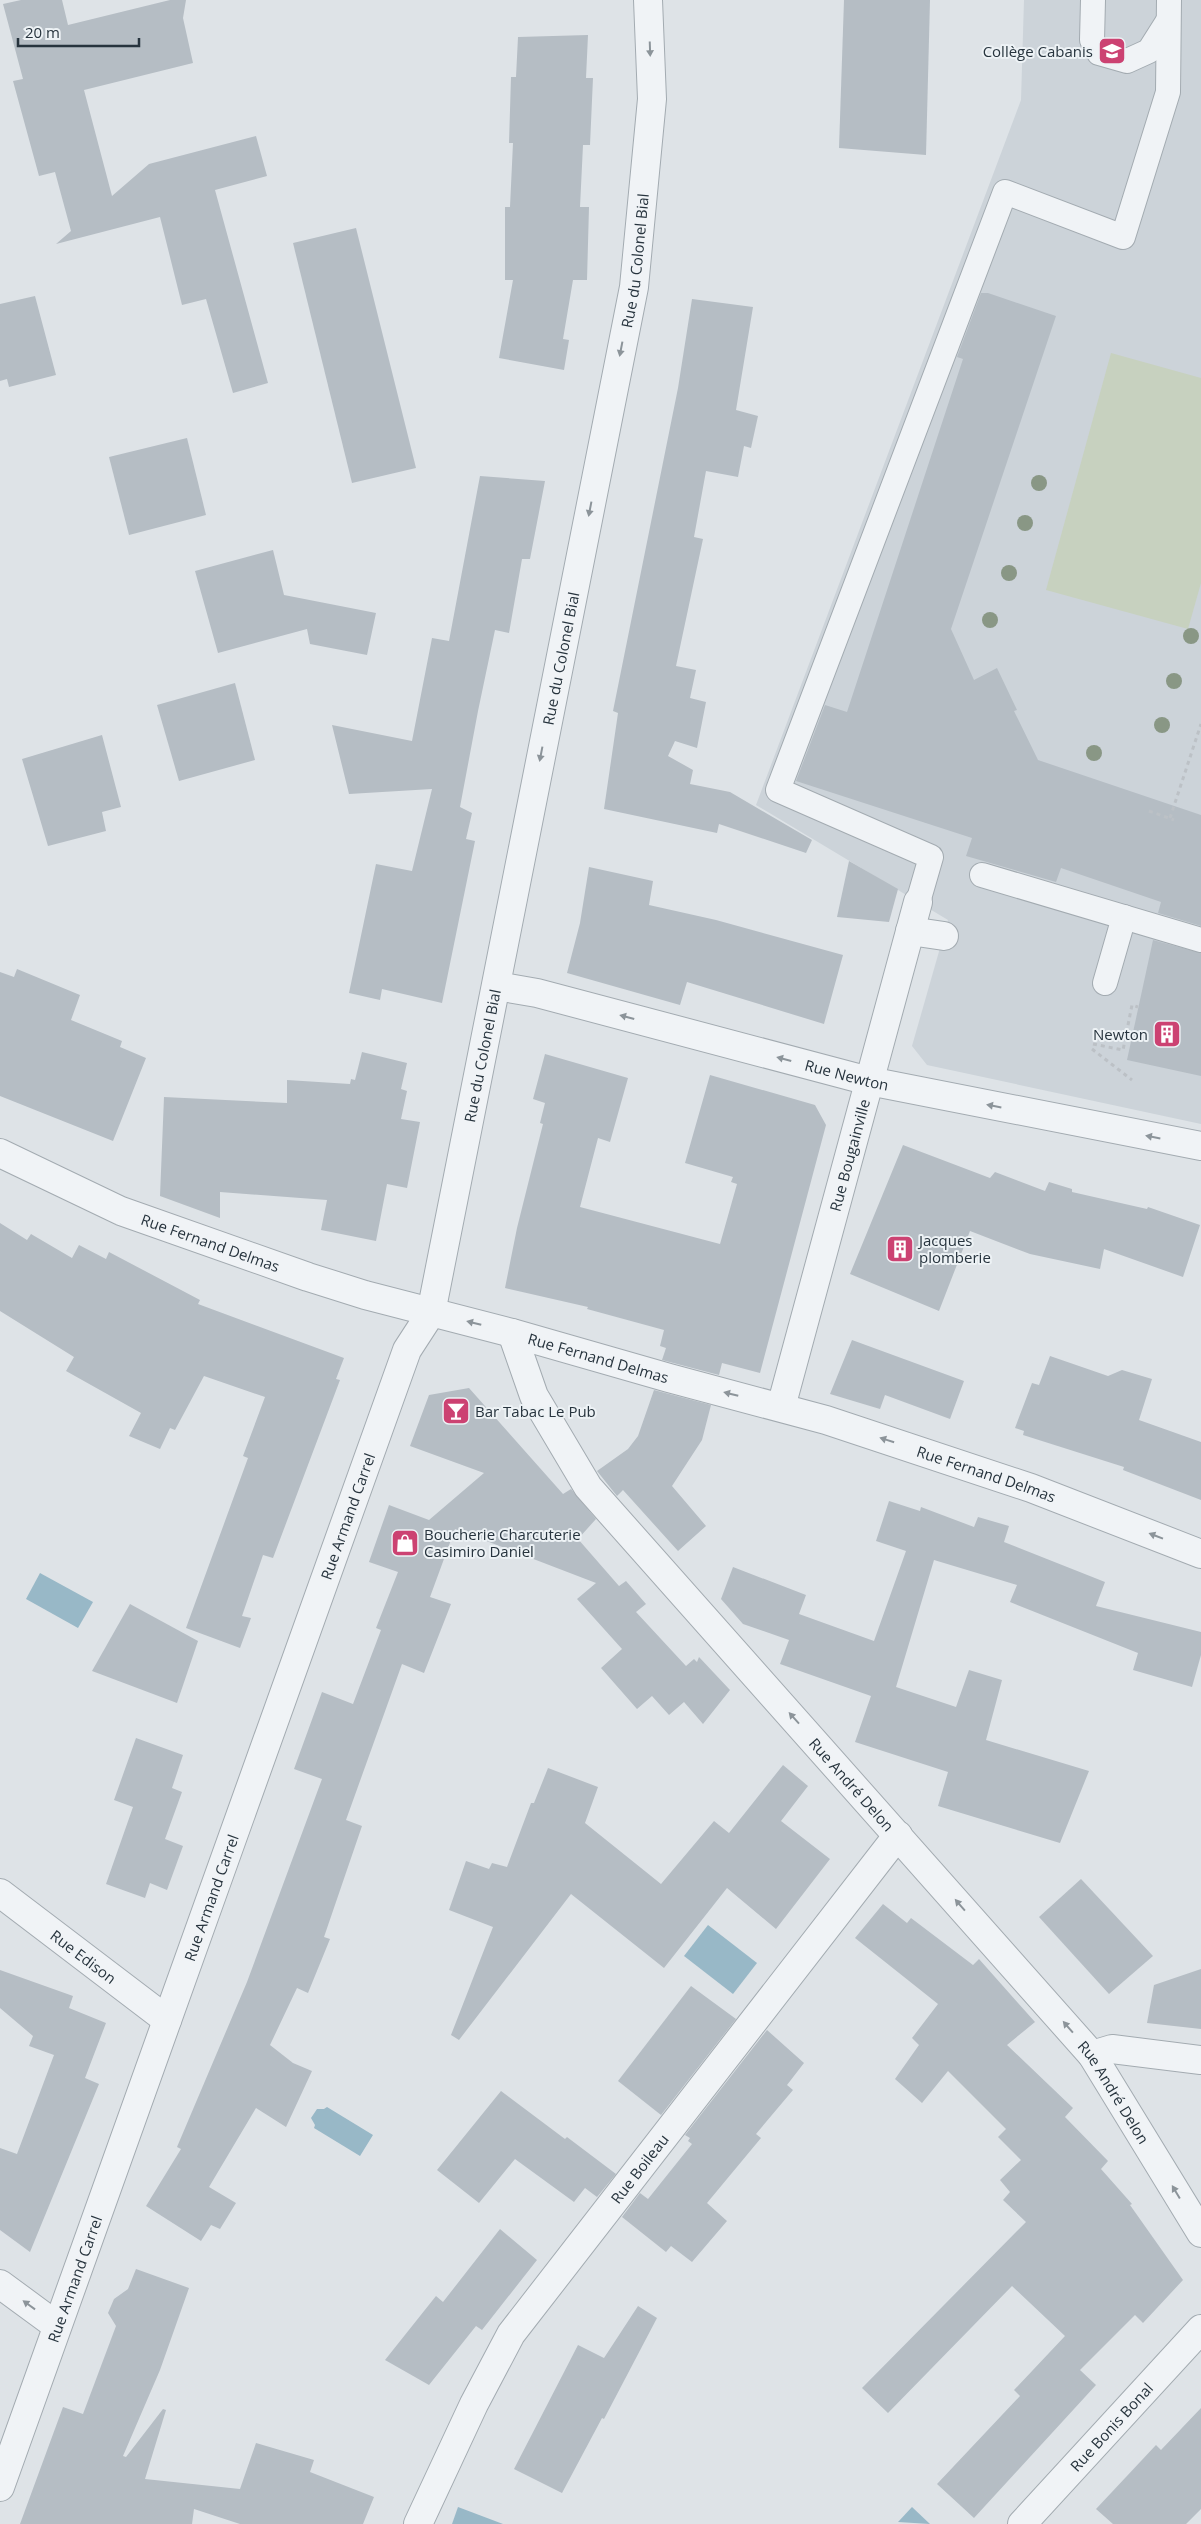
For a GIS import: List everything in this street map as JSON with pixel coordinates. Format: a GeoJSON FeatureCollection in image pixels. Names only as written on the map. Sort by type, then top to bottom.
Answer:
{"type":"FeatureCollection","features":[{"type":"Feature","properties":{"kind":"street","name":"Rue du Colonel Bial"},"geometry":{"type":"LineString","coordinates":[[431,1313],[634,287],[652,99],[648,0]]}},
{"type":"Feature","properties":{"kind":"street","name":"Rue Bougainville"},"geometry":{"type":"LineString","coordinates":[[781,1407],[918,902]]}},
{"type":"Feature","properties":{"kind":"street"},"geometry":{"type":"LineString","coordinates":[[910,931],[944,936]]}},
{"type":"Feature","properties":{"kind":"street","name":"Rue Newton"},"geometry":{"type":"LineString","coordinates":[[497,986],[537,993],[868,1081],[1108,1116],[1201,1146]]}},
{"type":"Feature","properties":{"kind":"street","name":"Rue Fernand Delmas"},"geometry":{"type":"LineString","coordinates":[[0,1153],[121,1211],[318,1280],[431,1313],[512,1333],[668,1378],[781,1407],[1031,1488],[1201,1554]]}},
{"type":"Feature","properties":{"kind":"street","name":"Rue Armand Carrel"},"geometry":{"type":"LineString","coordinates":[[0,2487],[407,1350],[431,1313]]}},
{"type":"Feature","properties":{"kind":"street","name":"Rue André Delon"},"geometry":{"type":"LineString","coordinates":[[512,1333],[534,1396],[588,1487],[1092,2055],[1201,2233]]}},
{"type":"Feature","properties":{"kind":"street","name":"Rue Boileau"},"geometry":{"type":"LineString","coordinates":[[418,2524],[474,2404],[511,2334],[898,1835]]}},
{"type":"Feature","properties":{"kind":"street","name":"Rue Edison"},"geometry":{"type":"LineString","coordinates":[[0,1893],[167,2020]]}},
{"type":"Feature","properties":{"kind":"street"},"geometry":{"type":"LineString","coordinates":[[1092,2055],[1112,2050],[1201,2060]]}},
{"type":"Feature","properties":{"kind":"street"},"geometry":{"type":"LineString","coordinates":[[0,2284],[57,2326]]}},
{"type":"Feature","properties":{"kind":"street","name":"Rue Bonis Bonal"},"geometry":{"type":"LineString","coordinates":[[1022,2524],[1201,2329]]}},
{"type":"Feature","properties":{"kind":"lane"},"geometry":{"type":"LineString","coordinates":[[1094,0],[1092,40],[1099,54],[1127,60],[1149,51],[1169,10]]}},
{"type":"Feature","properties":{"kind":"lane"},"geometry":{"type":"LineString","coordinates":[[918,902],[931,858],[778,790],[1005,192],[1123,237],[1168,92],[1169,10]]}},
{"type":"Feature","properties":{"kind":"lane"},"geometry":{"type":"LineString","coordinates":[[982,875],[1201,940]]}},
{"type":"Feature","properties":{"kind":"lane"},"geometry":{"type":"LineString","coordinates":[[1105,983],[1124,916]]}},
{"type":"Feature","properties":{"kind":"path"},"geometry":{"type":"LineString","coordinates":[[1149,811],[1172,819],[1201,724]]}},
{"type":"Feature","properties":{"kind":"path"},"geometry":{"type":"LineString","coordinates":[[1093,1044],[1123,1050],[1132,1005],[1138,1007]]}},
{"type":"Feature","properties":{"kind":"path"},"geometry":{"type":"LineString","coordinates":[[1092,1049],[1107,1064],[1132,1080]]}},
{"type":"Feature","properties":{"kind":"shaded area"},"geometry":{"type":"Polygon","coordinates":[[[1024,0],[1201,0],[1201,1124],[927,1065],[912,1046],[948,920],[756,805],[1021,100],[1024,0]]]}},
{"type":"Feature","properties":{"kind":"green space"},"geometry":{"type":"Polygon","coordinates":[[[1111,353],[1201,378],[1201,583],[1188,629],[1046,590],[1111,353]]]}},
{"type":"Feature","properties":{"kind":"water"},"geometry":{"type":"Polygon","coordinates":[[[40,1573],[93,1602],[78,1628],[26,1599],[40,1573]]]}},
{"type":"Feature","properties":{"kind":"water"},"geometry":{"type":"Polygon","coordinates":[[[708,1925],[757,1963],[733,1994],[684,1956],[708,1925]]]}},
{"type":"Feature","properties":{"kind":"water"},"geometry":{"type":"Polygon","coordinates":[[[327,2107],[373,2135],[360,2156],[314,2128],[315,2125],[311,2118],[317,2109],[327,2107]]]}},
{"type":"Feature","properties":{"kind":"water"},"geometry":{"type":"Polygon","coordinates":[[[458,2507],[503,2524],[452,2524],[458,2507]]]}},
{"type":"Feature","properties":{"kind":"water"},"geometry":{"type":"Polygon","coordinates":[[[912,2507],[930,2524],[898,2522],[912,2507]]]}},
{"type":"Feature","properties":{"kind":"building"},"geometry":{"type":"Polygon","coordinates":[[[21,0],[62,0],[68,25],[170,0],[186,0],[183,18],[193,63],[84,90],[112,196],[149,164],[256,136],[267,176],[215,190],[268,383],[233,393],[206,299],[182,305],[160,217],[56,244],[71,231],[55,172],[39,176],[13,81],[23,79],[3,4],[21,0]]]}},
{"type":"Feature","properties":{"kind":"building"},"geometry":{"type":"Polygon","coordinates":[[[844,0],[930,0],[926,155],[839,148],[844,0]]]}},
{"type":"Feature","properties":{"kind":"building"},"geometry":{"type":"Polygon","coordinates":[[[588,35],[586,78],[593,78],[590,145],[583,145],[580,207],[589,207],[587,280],[573,280],[563,339],[569,340],[564,370],[499,358],[513,280],[505,280],[505,207],[510,207],[513,143],[509,143],[511,77],[516,77],[518,37],[588,35]]]}},
{"type":"Feature","properties":{"kind":"building"},"geometry":{"type":"Polygon","coordinates":[[[356,228],[416,468],[352,483],[293,243],[356,228]]]}},
{"type":"Feature","properties":{"kind":"building"},"geometry":{"type":"Polygon","coordinates":[[[981,293],[988,293],[1056,316],[951,629],[974,680],[997,668],[1017,710],[1014,711],[1038,760],[1201,815],[1201,926],[1158,913],[1161,902],[1061,868],[1056,882],[966,856],[972,838],[796,781],[825,705],[847,712],[963,359],[957,357],[981,293]]]}},
{"type":"Feature","properties":{"kind":"building"},"geometry":{"type":"Polygon","coordinates":[[[35,296],[56,375],[9,387],[7,379],[0,381],[0,304],[35,296]]]}},
{"type":"Feature","properties":{"kind":"building"},"geometry":{"type":"Polygon","coordinates":[[[692,299],[753,307],[736,410],[758,416],[751,448],[744,446],[738,477],[706,471],[694,537],[703,539],[676,666],[696,670],[690,698],[706,702],[697,748],[675,741],[668,756],[693,770],[690,784],[730,792],[812,840],[806,853],[719,824],[717,833],[604,809],[618,713],[613,711],[678,388],[692,299]]]}},
{"type":"Feature","properties":{"kind":"building"},"geometry":{"type":"Polygon","coordinates":[[[187,438],[206,515],[129,535],[109,457],[187,438]]]}},
{"type":"Feature","properties":{"kind":"building"},"geometry":{"type":"Polygon","coordinates":[[[480,476],[545,481],[530,559],[522,559],[509,633],[495,630],[478,711],[460,807],[472,813],[466,839],[475,841],[442,1003],[382,989],[380,1000],[349,993],[376,864],[412,871],[432,789],[349,794],[332,725],[412,741],[432,638],[449,641],[480,476]]]}},
{"type":"Feature","properties":{"kind":"building"},"geometry":{"type":"Polygon","coordinates":[[[273,550],[284,595],[376,613],[367,655],[310,644],[307,629],[218,653],[195,571],[273,550]]]}},
{"type":"Feature","properties":{"kind":"building"},"geometry":{"type":"Polygon","coordinates":[[[235,683],[255,760],[179,781],[157,705],[235,683]]]}},
{"type":"Feature","properties":{"kind":"building"},"geometry":{"type":"Polygon","coordinates":[[[102,735],[121,807],[102,812],[106,831],[48,846],[22,759],[102,735]]]}},
{"type":"Feature","properties":{"kind":"building"},"geometry":{"type":"Polygon","coordinates":[[[849,861],[898,889],[889,922],[837,917],[849,861]]]}},
{"type":"Feature","properties":{"kind":"building"},"geometry":{"type":"Polygon","coordinates":[[[589,867],[653,881],[649,905],[716,920],[843,955],[824,1024],[687,982],[680,1005],[567,973],[580,923],[589,867]]]}},
{"type":"Feature","properties":{"kind":"building","name":"Newton"},"geometry":{"type":"Polygon","coordinates":[[[1153,940],[1201,953],[1201,1076],[1127,1060],[1153,940]]]}},
{"type":"Feature","properties":{"kind":"building"},"geometry":{"type":"Polygon","coordinates":[[[17,969],[80,995],[71,1020],[122,1041],[120,1047],[146,1058],[113,1141],[0,1096],[0,972],[14,977],[17,969]]]}},
{"type":"Feature","properties":{"kind":"building"},"geometry":{"type":"Polygon","coordinates":[[[362,1052],[407,1063],[401,1089],[407,1091],[401,1119],[420,1122],[407,1188],[387,1184],[376,1241],[321,1230],[327,1200],[220,1192],[220,1218],[160,1196],[164,1097],[287,1103],[287,1080],[350,1084],[351,1079],[355,1080],[362,1052]]]}},
{"type":"Feature","properties":{"kind":"building"},"geometry":{"type":"Polygon","coordinates":[[[545,1054],[628,1078],[610,1142],[598,1138],[580,1207],[720,1244],[737,1184],[731,1182],[733,1177],[685,1163],[710,1075],[815,1105],[826,1125],[760,1373],[722,1363],[719,1375],[662,1360],[666,1348],[660,1346],[664,1330],[587,1309],[588,1307],[505,1288],[517,1228],[543,1124],[540,1123],[545,1103],[533,1099],[545,1054]]]}},
{"type":"Feature","properties":{"kind":"building"},"geometry":{"type":"Polygon","coordinates":[[[903,1145],[990,1178],[995,1172],[1045,1191],[1049,1182],[1072,1189],[1072,1192],[1147,1209],[1148,1207],[1200,1225],[1183,1277],[1104,1249],[1100,1269],[1030,1254],[970,1231],[939,1311],[850,1274],[903,1145]]]}},
{"type":"Feature","properties":{"kind":"building"},"geometry":{"type":"Polygon","coordinates":[[[0,1223],[27,1240],[31,1234],[72,1258],[79,1245],[106,1259],[109,1252],[200,1300],[198,1304],[344,1358],[336,1379],[340,1380],[273,1558],[263,1555],[242,1616],[251,1618],[240,1648],[186,1628],[248,1458],[243,1456],[265,1397],[204,1376],[175,1430],[170,1428],[160,1449],[129,1436],[141,1413],[66,1371],[74,1357],[0,1311],[0,1223]]]}},
{"type":"Feature","properties":{"kind":"building"},"geometry":{"type":"Polygon","coordinates":[[[852,1340],[964,1381],[950,1419],[885,1395],[880,1409],[830,1394],[852,1340]]]}},
{"type":"Feature","properties":{"kind":"building"},"geometry":{"type":"Polygon","coordinates":[[[1050,1356],[1108,1376],[1122,1370],[1152,1379],[1139,1420],[1201,1442],[1201,1500],[1123,1470],[1124,1467],[1023,1435],[1024,1431],[1015,1428],[1032,1383],[1039,1385],[1050,1356]]]}},
{"type":"Feature","properties":{"kind":"building"},"geometry":{"type":"Polygon","coordinates":[[[469,1388],[563,1494],[571,1489],[596,1519],[578,1539],[619,1586],[626,1581],[646,1604],[636,1612],[686,1666],[694,1659],[697,1662],[699,1657],[730,1690],[703,1724],[684,1702],[669,1715],[652,1696],[637,1709],[601,1668],[622,1649],[577,1599],[596,1583],[455,1529],[430,1597],[451,1604],[424,1673],[402,1664],[346,1820],[362,1826],[324,1937],[330,1939],[308,1993],[297,1988],[270,2045],[293,2063],[312,2071],[286,2127],[256,2108],[209,2187],[236,2203],[220,2229],[211,2225],[201,2241],[146,2206],[181,2149],[177,2147],[247,1982],[322,1779],[294,1769],[322,1692],[353,1704],[381,1630],[376,1628],[398,1572],[369,1562],[389,1505],[429,1520],[484,1473],[410,1446],[429,1395],[469,1388]]]}},
{"type":"Feature","properties":{"kind":"building"},"geometry":{"type":"Polygon","coordinates":[[[654,1390],[711,1405],[702,1440],[672,1486],[706,1526],[678,1551],[623,1490],[617,1496],[597,1471],[628,1449],[638,1436],[654,1390]]]}},
{"type":"Feature","properties":{"kind":"building"},"geometry":{"type":"Polygon","coordinates":[[[889,1501],[920,1511],[921,1507],[974,1527],[978,1517],[1009,1526],[1004,1542],[1105,1582],[1096,1606],[1201,1632],[1201,1655],[1192,1687],[1133,1670],[1138,1653],[1010,1602],[1017,1585],[934,1560],[896,1687],[956,1707],[969,1670],[1002,1680],[986,1740],[1089,1771],[1060,1843],[938,1806],[948,1772],[855,1742],[871,1696],[780,1664],[789,1640],[743,1624],[721,1599],[733,1567],[806,1595],[799,1614],[874,1641],[906,1551],[876,1541],[889,1501]]]}},
{"type":"Feature","properties":{"kind":"building"},"geometry":{"type":"Polygon","coordinates":[[[130,1604],[198,1641],[177,1703],[92,1671],[130,1604]]]}},
{"type":"Feature","properties":{"kind":"building"},"geometry":{"type":"Polygon","coordinates":[[[136,1738],[183,1755],[172,1788],[182,1792],[165,1839],[183,1846],[167,1890],[150,1883],[145,1898],[106,1884],[133,1807],[114,1800],[136,1738]]]}},
{"type":"Feature","properties":{"kind":"building"},"geometry":{"type":"Polygon","coordinates":[[[783,1765],[808,1786],[781,1821],[830,1859],[776,1929],[727,1888],[664,1968],[571,1894],[459,2040],[451,2035],[493,1927],[449,1910],[466,1861],[489,1869],[492,1863],[507,1867],[531,1803],[534,1803],[548,1768],[598,1787],[585,1823],[661,1884],[714,1821],[729,1833],[783,1765]]]}},
{"type":"Feature","properties":{"kind":"building"},"geometry":{"type":"Polygon","coordinates":[[[1081,1879],[1153,1956],[1109,1994],[1039,1917],[1081,1879]]]}},
{"type":"Feature","properties":{"kind":"building"},"geometry":{"type":"Polygon","coordinates":[[[883,1904],[907,1923],[911,1918],[973,1965],[979,1959],[1035,2022],[1007,2045],[1073,2108],[1065,2117],[1108,2161],[1101,2169],[1132,2204],[1130,2205],[1183,2280],[1143,2323],[1135,2315],[1080,2370],[1096,2385],[974,2518],[937,2484],[1020,2396],[1014,2390],[1065,2336],[1012,2286],[888,2413],[862,2388],[1026,2222],[1003,2200],[1010,2192],[1000,2180],[1021,2160],[998,2137],[1006,2129],[948,2071],[922,2103],[895,2079],[919,2045],[912,2038],[938,2004],[855,1938],[883,1904]]]}},
{"type":"Feature","properties":{"kind":"building"},"geometry":{"type":"Polygon","coordinates":[[[1201,1969],[1201,2029],[1147,2023],[1154,1985],[1201,1969]]]}},
{"type":"Feature","properties":{"kind":"building"},"geometry":{"type":"Polygon","coordinates":[[[0,1970],[73,1996],[69,2008],[106,2023],[85,2078],[99,2084],[30,2252],[0,2230],[0,2148],[17,2154],[54,2055],[29,2046],[33,2036],[0,2008],[0,1970]]]}},
{"type":"Feature","properties":{"kind":"building"},"geometry":{"type":"Polygon","coordinates":[[[691,1986],[736,2019],[661,2115],[618,2081],[691,1986]]]}},
{"type":"Feature","properties":{"kind":"building"},"geometry":{"type":"Polygon","coordinates":[[[767,2030],[804,2063],[787,2085],[793,2090],[756,2134],[761,2138],[707,2203],[727,2221],[692,2262],[671,2246],[666,2252],[622,2217],[640,2193],[648,2199],[692,2144],[688,2141],[690,2138],[685,2135],[767,2030]]]}},
{"type":"Feature","properties":{"kind":"building"},"geometry":{"type":"Polygon","coordinates":[[[501,2091],[616,2174],[597,2197],[585,2188],[574,2202],[515,2159],[479,2203],[437,2170],[501,2091]]]}},
{"type":"Feature","properties":{"kind":"building"},"geometry":{"type":"Polygon","coordinates":[[[500,2229],[537,2260],[482,2330],[476,2326],[429,2385],[385,2360],[436,2296],[443,2302],[500,2229]]]}},
{"type":"Feature","properties":{"kind":"building"},"geometry":{"type":"Polygon","coordinates":[[[136,2269],[189,2288],[160,2370],[123,2456],[126,2457],[163,2409],[166,2410],[145,2479],[240,2489],[256,2443],[314,2460],[310,2472],[374,2497],[363,2524],[240,2524],[194,2509],[192,2524],[20,2524],[63,2407],[83,2414],[116,2326],[108,2313],[114,2299],[128,2289],[136,2269]]]}},
{"type":"Feature","properties":{"kind":"building"},"geometry":{"type":"Polygon","coordinates":[[[638,2306],[657,2318],[604,2419],[602,2418],[562,2493],[514,2469],[578,2345],[604,2358],[638,2306]]]}},
{"type":"Feature","properties":{"kind":"building"},"geometry":{"type":"Polygon","coordinates":[[[1201,2408],[1201,2509],[1186,2524],[1113,2524],[1096,2509],[1156,2445],[1161,2450],[1201,2408]]]}},
{"type":"Feature","properties":{"kind":"place","name":"Collège Cabanis"},"geometry":{"type":"Point","coordinates":[1112,51]}},
{"type":"Feature","properties":{"kind":"place","name":"Newton"},"geometry":{"type":"Point","coordinates":[1167,1034]}},
{"type":"Feature","properties":{"kind":"place","name":"Jacques plomberie"},"geometry":{"type":"Point","coordinates":[900,1249]}},
{"type":"Feature","properties":{"kind":"place","name":"Bar Tabac Le Pub"},"geometry":{"type":"Point","coordinates":[456,1411]}},
{"type":"Feature","properties":{"kind":"place","name":"Boucherie Charcuterie Casimiro Daniel"},"geometry":{"type":"Point","coordinates":[405,1543]}}]}
